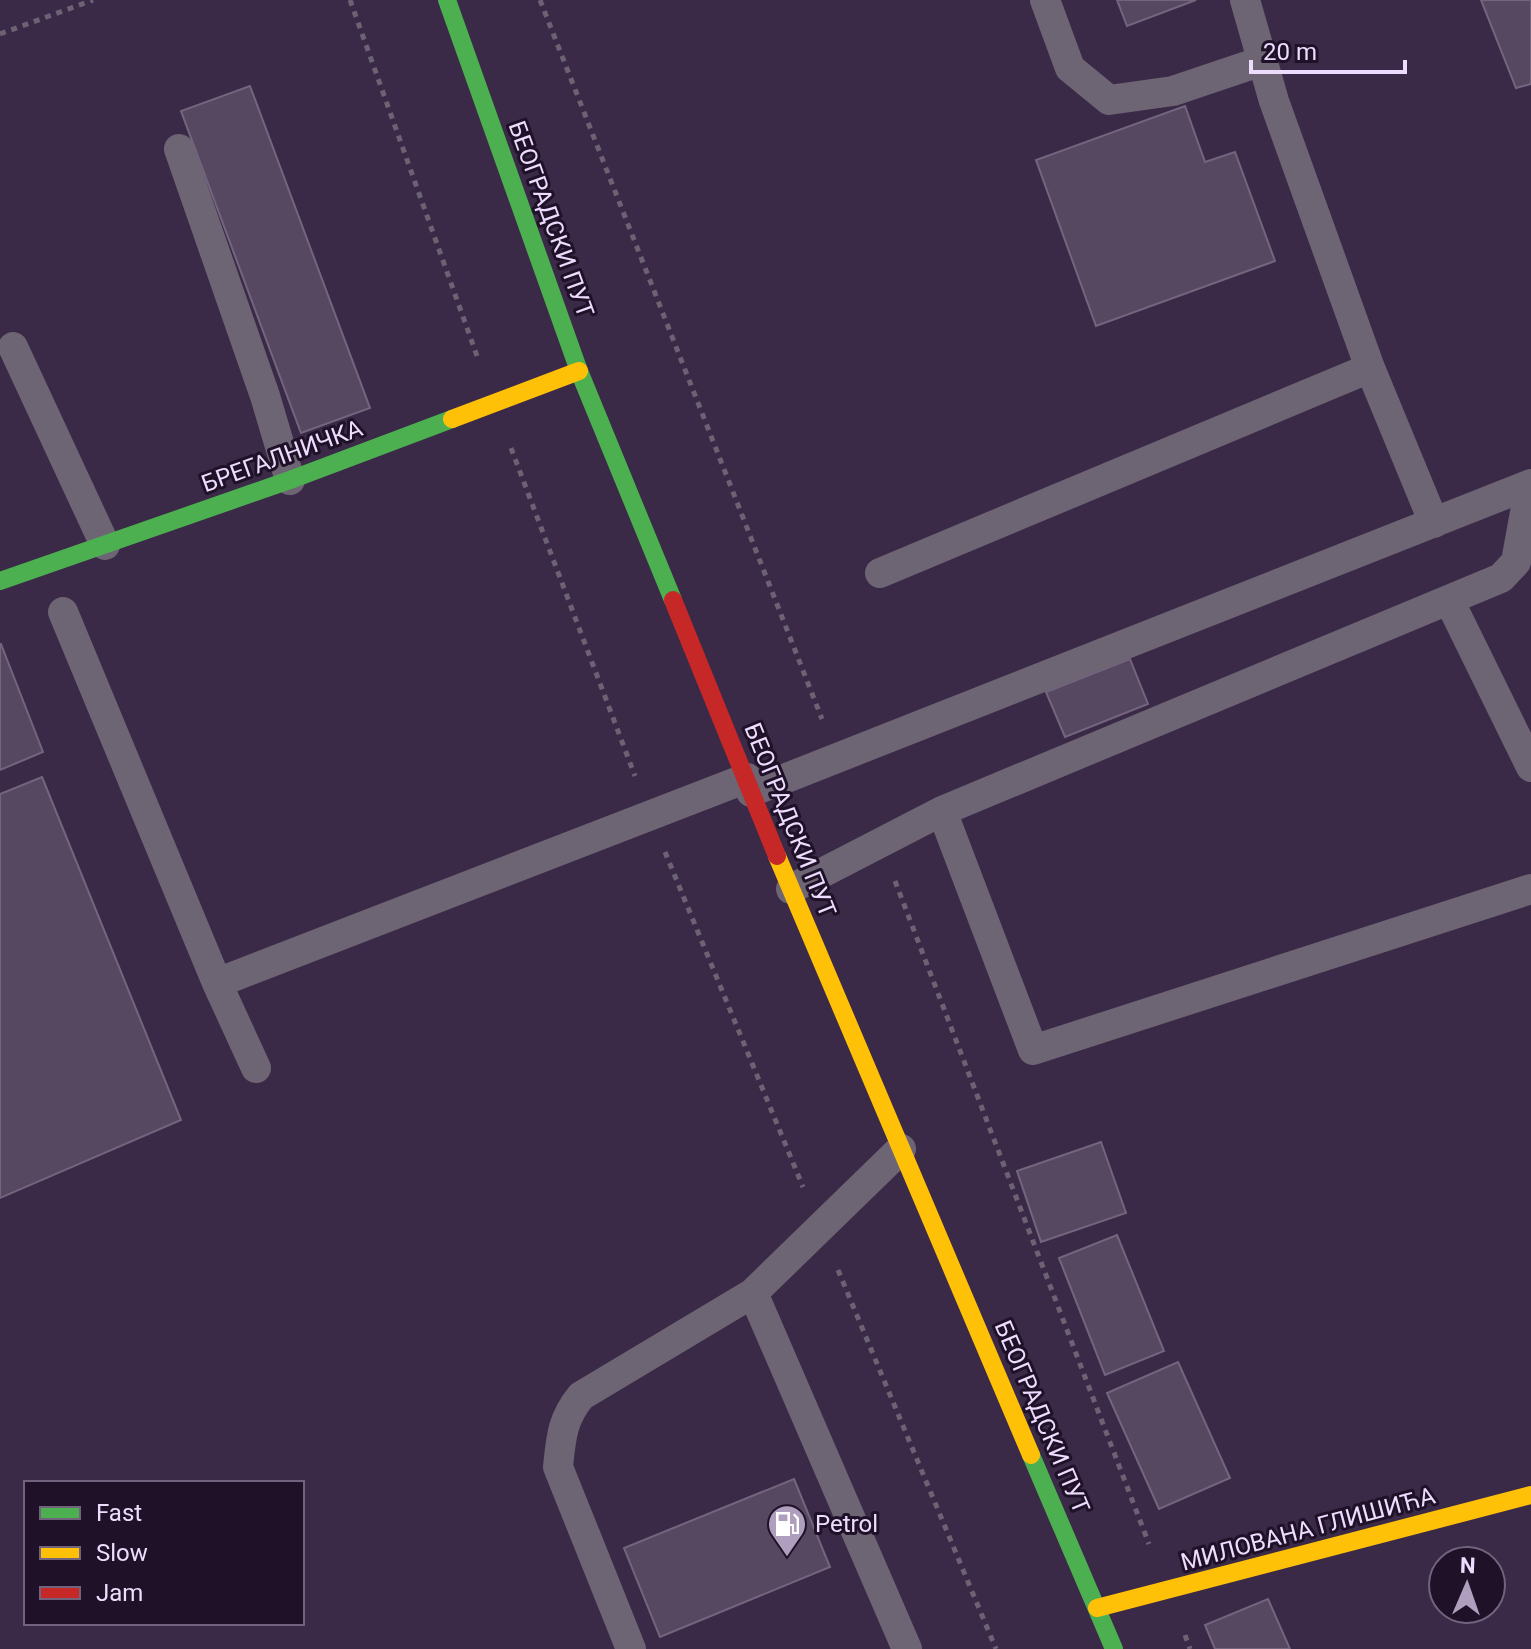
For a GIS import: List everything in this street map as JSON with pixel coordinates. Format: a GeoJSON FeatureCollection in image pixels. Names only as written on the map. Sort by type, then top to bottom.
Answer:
{"type":"FeatureCollection","features":[{"type":"Feature","properties":{"kind":"main road","name":"БЕОГРАДСКИ ПУТ"},"geometry":{"type":"LineString","coordinates":[[447,0],[579,371],[791,889],[1114,1649]]}},
{"type":"Feature","properties":{"kind":"main road","name":"БРЕГАЛНИЧКА"},"geometry":{"type":"LineString","coordinates":[[0,581],[290,480],[579,371]]}},
{"type":"Feature","properties":{"kind":"main road","name":"МИЛОВАНА ГЛИШИЋА"},"geometry":{"type":"LineString","coordinates":[[1097,1608],[1531,1495]]}},
{"type":"Feature","properties":{"kind":"lane"},"geometry":{"type":"LineString","coordinates":[[1045,0],[1070,68],[1109,100],[1173,91],[1262,61]]}},
{"type":"Feature","properties":{"kind":"lane"},"geometry":{"type":"LineString","coordinates":[[1245,0],[1279,116],[1370,368],[1434,523]]}},
{"type":"Feature","properties":{"kind":"lane"},"geometry":{"type":"LineString","coordinates":[[179,149],[265,396],[290,480]]}},
{"type":"Feature","properties":{"kind":"lane"},"geometry":{"type":"LineString","coordinates":[[13,347],[105,545]]}},
{"type":"Feature","properties":{"kind":"lane"},"geometry":{"type":"LineString","coordinates":[[880,573],[1370,368]]}},
{"type":"Feature","properties":{"kind":"lane"},"geometry":{"type":"LineString","coordinates":[[217,983],[749,785],[1530,484]]}},
{"type":"Feature","properties":{"kind":"lane"},"geometry":{"type":"LineString","coordinates":[[791,889],[942,811],[1501,578],[1516,562],[1530,484]]}},
{"type":"Feature","properties":{"kind":"lane"},"geometry":{"type":"LineString","coordinates":[[1449,600],[1531,767]]}},
{"type":"Feature","properties":{"kind":"lane"},"geometry":{"type":"LineString","coordinates":[[63,612],[217,983],[256,1068]]}},
{"type":"Feature","properties":{"kind":"lane"},"geometry":{"type":"LineString","coordinates":[[942,811],[1033,1050],[1531,889]]}},
{"type":"Feature","properties":{"kind":"lane"},"geometry":{"type":"LineString","coordinates":[[631,1649],[558,1467],[560,1440],[568,1412],[581,1396],[753,1293],[901,1149]]}},
{"type":"Feature","properties":{"kind":"lane"},"geometry":{"type":"LineString","coordinates":[[753,1293],[907,1649]]}},
{"type":"Feature","properties":{"kind":"path"},"geometry":{"type":"LineString","coordinates":[[0,34],[93,0]]}},
{"type":"Feature","properties":{"kind":"building"},"geometry":{"type":"Polygon","coordinates":[[[1117,0],[1196,0],[1127,26],[1117,0]]]}},
{"type":"Feature","properties":{"kind":"building"},"geometry":{"type":"Polygon","coordinates":[[[1481,0],[1531,0],[1531,84],[1516,88],[1481,0]]]}},
{"type":"Feature","properties":{"kind":"building"},"geometry":{"type":"Polygon","coordinates":[[[250,86],[370,408],[301,433],[181,111],[250,86]]]}},
{"type":"Feature","properties":{"kind":"building"},"geometry":{"type":"Polygon","coordinates":[[[1185,106],[1205,162],[1235,152],[1275,261],[1096,326],[1036,160],[1185,106]]]}},
{"type":"Feature","properties":{"kind":"building"},"geometry":{"type":"Polygon","coordinates":[[[0,644],[43,752],[0,770],[0,644]]]}},
{"type":"Feature","properties":{"kind":"building"},"geometry":{"type":"Polygon","coordinates":[[[1130,659],[1148,704],[1065,737],[1046,692],[1130,659]]]}},
{"type":"Feature","properties":{"kind":"building"},"geometry":{"type":"Polygon","coordinates":[[[42,777],[181,1120],[0,1198],[0,794],[42,777]]]}},
{"type":"Feature","properties":{"kind":"building"},"geometry":{"type":"Polygon","coordinates":[[[1101,1142],[1126,1213],[1041,1242],[1017,1171],[1101,1142]]]}},
{"type":"Feature","properties":{"kind":"building"},"geometry":{"type":"Polygon","coordinates":[[[1117,1235],[1164,1351],[1105,1375],[1059,1258],[1117,1235]]]}},
{"type":"Feature","properties":{"kind":"building"},"geometry":{"type":"Polygon","coordinates":[[[1178,1362],[1230,1478],[1159,1509],[1107,1393],[1178,1362]]]}},
{"type":"Feature","properties":{"kind":"building"},"geometry":{"type":"Polygon","coordinates":[[[794,1479],[830,1567],[660,1637],[624,1548],[794,1479]]]}},
{"type":"Feature","properties":{"kind":"building"},"geometry":{"type":"Polygon","coordinates":[[[1268,1599],[1290,1649],[1215,1649],[1205,1625],[1268,1599]]]}},
{"type":"Feature","properties":{"kind":"traffic: fast"},"geometry":{"type":"LineString","coordinates":[[447,0],[579,371],[673,600]]}},
{"type":"Feature","properties":{"kind":"traffic: fast"},"geometry":{"type":"LineString","coordinates":[[0,581],[290,480],[452,419]]}},
{"type":"Feature","properties":{"kind":"traffic: fast"},"geometry":{"type":"LineString","coordinates":[[1031,1455],[1114,1649]]}},
{"type":"Feature","properties":{"kind":"traffic: slow"},"geometry":{"type":"LineString","coordinates":[[452,419],[579,371]]}},
{"type":"Feature","properties":{"kind":"traffic: slow"},"geometry":{"type":"LineString","coordinates":[[777,856],[1031,1455]]}},
{"type":"Feature","properties":{"kind":"traffic: slow"},"geometry":{"type":"LineString","coordinates":[[1097,1608],[1531,1495]]}},
{"type":"Feature","properties":{"kind":"traffic: jam"},"geometry":{"type":"LineString","coordinates":[[673,600],[777,856]]}},
{"type":"Feature","properties":{"kind":"place","name":"Petrol"},"geometry":{"type":"Point","coordinates":[787,1558]}}]}
